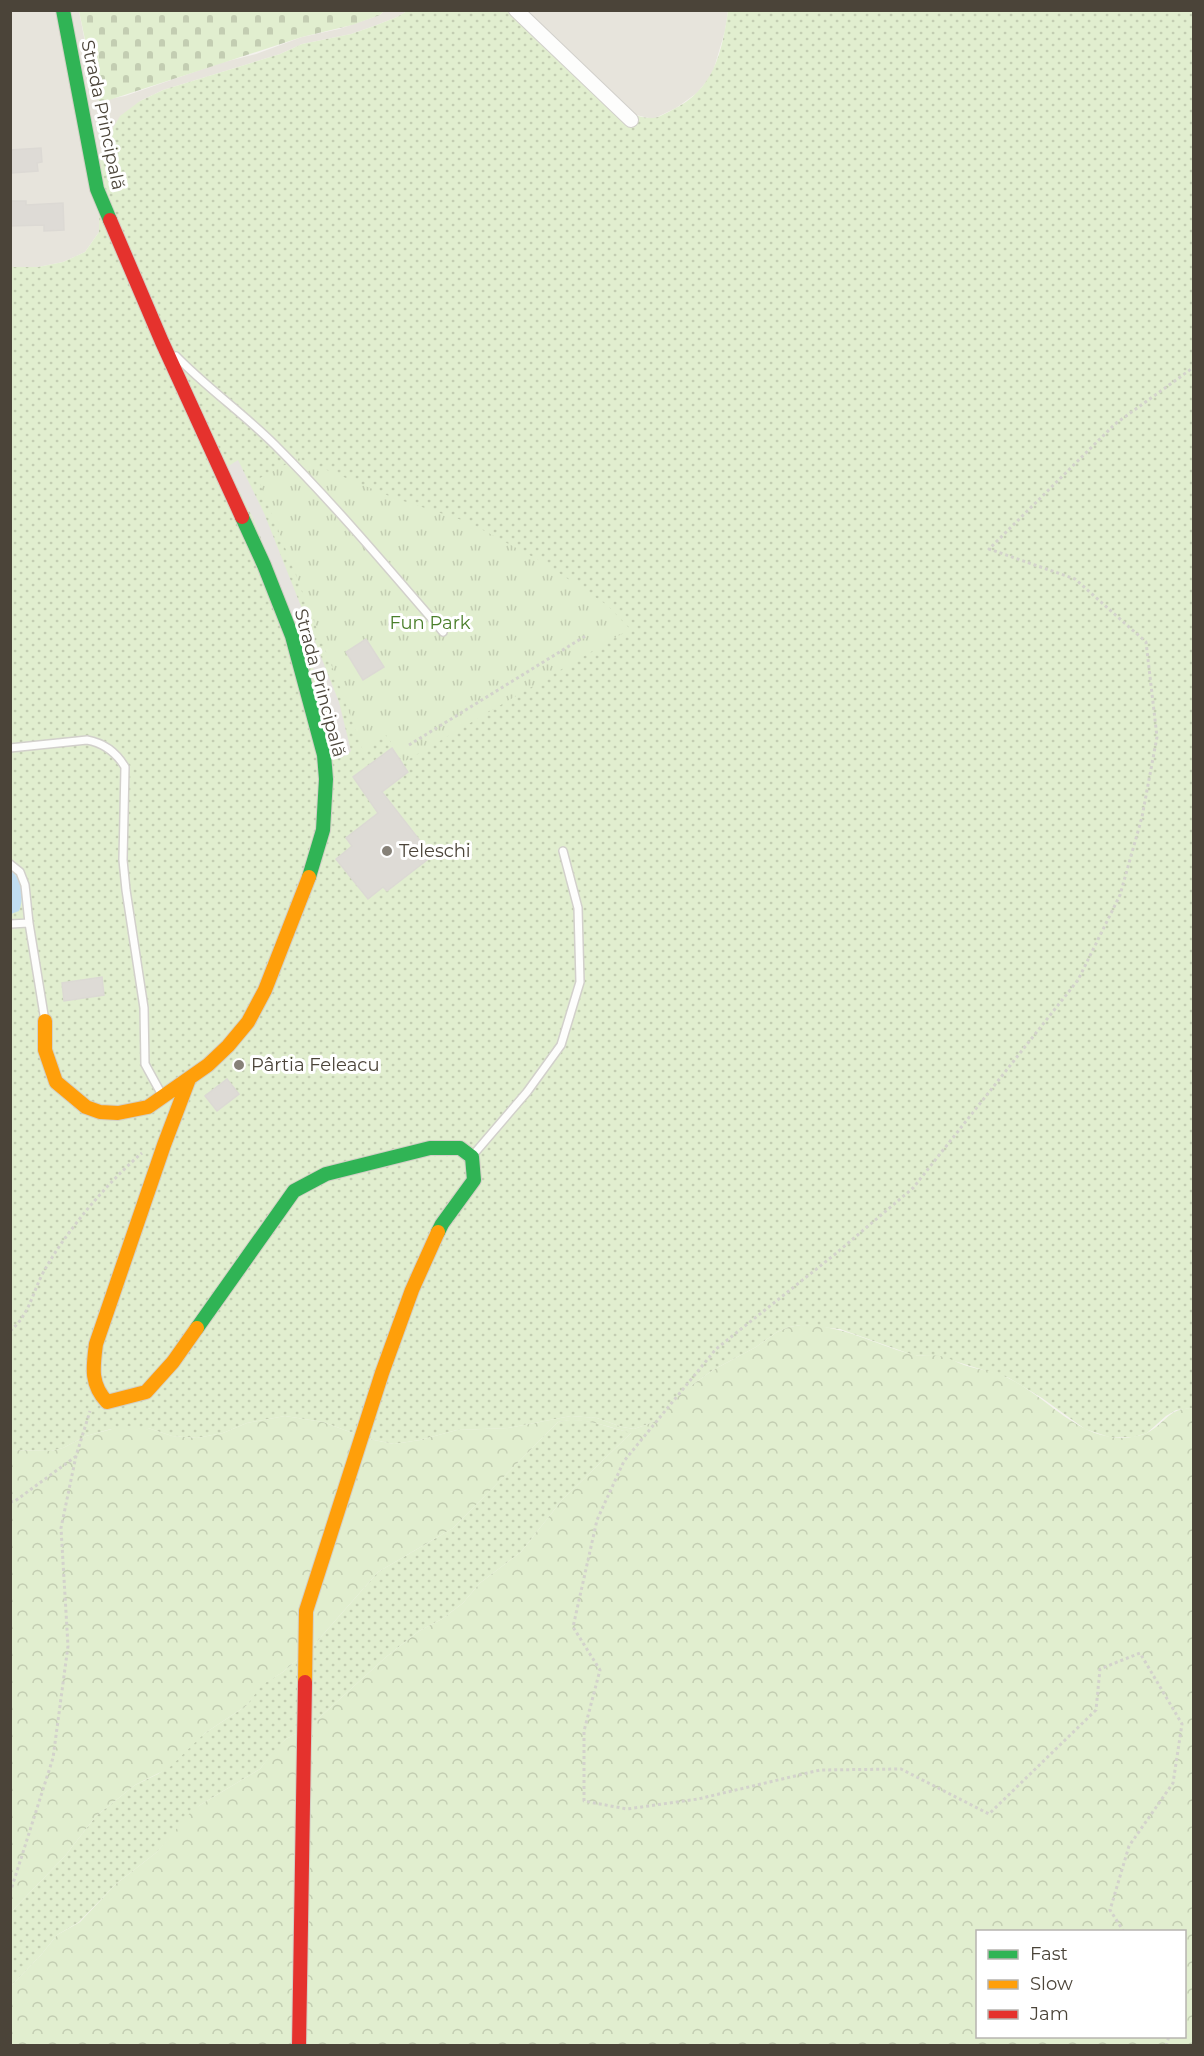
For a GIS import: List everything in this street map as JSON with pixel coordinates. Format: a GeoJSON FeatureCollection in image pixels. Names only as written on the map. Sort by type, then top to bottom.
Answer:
{"type":"FeatureCollection","features":[{"type":"Feature","properties":{"kind":"street","name":"Strada Principală"},"geometry":{"type":"LineString","coordinates":[[45,1020],[45,1050],[56,1082],[86,1107],[100,1112],[118,1113],[148,1107],[189,1079],[228,1046],[248,1022],[265,990],[314,865],[323,830],[326,779],[324,755],[292,636],[264,565],[162,342],[97,189],[63,10]]}},
{"type":"Feature","properties":{"kind":"street"},"geometry":{"type":"LineString","coordinates":[[516,10],[631,120]]}},
{"type":"Feature","properties":{"kind":"street"},"geometry":{"type":"LineString","coordinates":[[189,1079],[96,1344],[92,1372],[96,1392],[107,1402],[146,1392],[173,1362],[294,1191],[326,1174],[430,1148],[460,1148],[472,1157],[474,1180],[442,1224],[412,1290],[378,1385],[306,1611],[299,2046]]}},
{"type":"Feature","properties":{"kind":"lane"},"geometry":{"type":"LineString","coordinates":[[162,342],[200,380],[273,443],[349,523],[444,632]]}},
{"type":"Feature","properties":{"kind":"lane"},"geometry":{"type":"LineString","coordinates":[[10,748],[87,740],[99,742],[120,759],[125,768],[123,860],[144,1008],[145,1064],[163,1097]]}},
{"type":"Feature","properties":{"kind":"lane"},"geometry":{"type":"LineString","coordinates":[[472,1157],[527,1092],[561,1044],[580,982],[578,908],[562,851]]}},
{"type":"Feature","properties":{"kind":"lane"},"geometry":{"type":"LineString","coordinates":[[10,864],[23,876],[45,1020]]}},
{"type":"Feature","properties":{"kind":"lane"},"geometry":{"type":"LineString","coordinates":[[13,925],[29,923]]}},
{"type":"Feature","properties":{"kind":"path"},"geometry":{"type":"LineString","coordinates":[[1123,1930],[1110,1910],[1129,1846],[1173,1783],[1182,1724],[1140,1653],[1100,1669],[1096,1710],[989,1814],[901,1769],[820,1770],[698,1799],[627,1809],[584,1802],[584,1731],[600,1670],[573,1627],[597,1520],[624,1461],[716,1349],[834,1255],[913,1188],[1078,980],[1120,895],[1142,817],[1157,737],[1146,642],[1075,579],[989,549],[1115,424],[1194,367]]}},
{"type":"Feature","properties":{"kind":"path"},"geometry":{"type":"LineString","coordinates":[[409,745],[587,635]]}},
{"type":"Feature","properties":{"kind":"path"},"geometry":{"type":"LineString","coordinates":[[10,1331],[22,1321],[44,1272],[70,1231],[126,1167],[143,1152]]}},
{"type":"Feature","properties":{"kind":"path"},"geometry":{"type":"LineString","coordinates":[[10,1893],[53,1758],[68,1646],[61,1528],[76,1456],[96,1392]]}},
{"type":"Feature","properties":{"kind":"path"},"geometry":{"type":"LineString","coordinates":[[10,1502],[15,1501],[76,1456]]}},
{"type":"Feature","properties":{"kind":"shaded area"},"geometry":{"type":"Polygon","coordinates":[[[11,11],[79,11],[99,101],[125,96],[302,37],[339,29],[380,15],[384,11],[407,11],[351,34],[302,44],[280,54],[163,90],[140,101],[100,211],[99,232],[85,252],[63,262],[38,267],[11,267],[11,11]]]}},
{"type":"Feature","properties":{"kind":"shaded area"},"geometry":{"type":"Polygon","coordinates":[[[508,11],[728,11],[725,31],[712,75],[697,93],[676,108],[653,119],[628,113],[508,11]]]}},
{"type":"Feature","properties":{"kind":"shaded area"},"geometry":{"type":"Polygon","coordinates":[[[238,460],[264,513],[339,702],[351,751],[341,758],[328,706],[253,518],[227,467],[238,460]]]}},
{"type":"Feature","properties":{"kind":"green space"},"geometry":{"type":"Polygon","coordinates":[[[79,10],[384,11],[380,15],[352,25],[302,37],[103,102],[97,97],[79,10]]]}},
{"type":"Feature","properties":{"kind":"green space"},"geometry":{"type":"Polygon","coordinates":[[[407,11],[508,11],[628,113],[653,118],[686,102],[707,81],[719,55],[728,11],[1193,11],[1193,1408],[1176,1410],[1147,1433],[1134,1437],[1109,1437],[1085,1429],[1009,1378],[938,1356],[913,1355],[840,1329],[801,1325],[777,1332],[756,1347],[713,1370],[692,1385],[657,1421],[634,1429],[597,1418],[571,1416],[508,1428],[457,1430],[394,1444],[369,1439],[323,1422],[285,1416],[247,1423],[223,1433],[197,1438],[172,1436],[148,1428],[111,1429],[86,1436],[63,1448],[51,1451],[11,1450],[11,267],[38,267],[63,262],[85,252],[99,232],[100,162],[108,137],[120,116],[140,101],[163,90],[280,54],[302,44],[351,34],[407,11]]]}},
{"type":"Feature","properties":{"kind":"green space","name":"Fun Park"},"geometry":{"type":"Polygon","coordinates":[[[298,458],[394,498],[468,522],[544,563],[607,605],[630,629],[404,762],[386,735],[363,751],[258,479],[298,458]]]}},
{"type":"Feature","properties":{"kind":"green space"},"geometry":{"type":"Polygon","coordinates":[[[801,1325],[831,1328],[911,1354],[949,1358],[964,1365],[1008,1378],[1080,1426],[1116,1438],[1143,1435],[1172,1413],[1193,1408],[1193,2045],[11,2045],[11,1986],[57,1935],[80,1922],[116,1884],[157,1852],[190,1813],[260,1769],[286,1739],[309,1727],[386,1657],[419,1631],[442,1619],[463,1603],[480,1583],[521,1552],[562,1500],[631,1433],[586,1421],[558,1422],[453,1528],[378,1572],[312,1647],[283,1672],[262,1685],[246,1706],[205,1733],[169,1768],[135,1785],[96,1816],[65,1856],[11,1912],[11,1450],[51,1451],[63,1448],[86,1436],[123,1426],[148,1428],[172,1436],[197,1438],[223,1433],[247,1423],[285,1416],[323,1422],[369,1439],[394,1444],[457,1430],[508,1428],[571,1416],[597,1418],[634,1429],[657,1421],[681,1393],[713,1370],[756,1347],[777,1332],[801,1325]]]}},
{"type":"Feature","properties":{"kind":"green space"},"geometry":{"type":"Polygon","coordinates":[[[587,1421],[632,1432],[562,1500],[521,1552],[480,1583],[463,1603],[442,1619],[419,1631],[386,1657],[309,1727],[286,1739],[260,1769],[200,1805],[157,1852],[116,1884],[79,1922],[57,1935],[11,1986],[11,1912],[65,1856],[96,1816],[135,1785],[158,1774],[178,1759],[205,1733],[246,1706],[261,1685],[283,1672],[312,1647],[378,1572],[453,1528],[558,1422],[587,1421]]]}},
{"type":"Feature","properties":{"kind":"water"},"geometry":{"type":"Polygon","coordinates":[[[11,871],[20,884],[22,900],[19,911],[11,914],[11,871]]]}},
{"type":"Feature","properties":{"kind":"building"},"geometry":{"type":"Polygon","coordinates":[[[41,148],[42,162],[37,163],[38,171],[12,173],[10,150],[41,148]]]}},
{"type":"Feature","properties":{"kind":"building"},"geometry":{"type":"Polygon","coordinates":[[[10,201],[26,201],[26,205],[63,203],[64,230],[44,231],[44,225],[10,226],[10,201]]]}},
{"type":"Feature","properties":{"kind":"building"},"geometry":{"type":"Polygon","coordinates":[[[366,639],[384,667],[363,680],[346,652],[366,639]]]}},
{"type":"Feature","properties":{"kind":"building","name":"Teleschi"},"geometry":{"type":"Polygon","coordinates":[[[392,748],[408,772],[382,792],[432,856],[387,891],[383,887],[368,899],[336,859],[352,846],[346,838],[378,813],[353,777],[392,748]]]}},
{"type":"Feature","properties":{"kind":"building"},"geometry":{"type":"Polygon","coordinates":[[[102,977],[104,995],[64,1001],[62,983],[102,977]]]}},
{"type":"Feature","properties":{"kind":"building"},"geometry":{"type":"Polygon","coordinates":[[[227,1079],[239,1094],[217,1111],[205,1096],[227,1079]]]}},
{"type":"Feature","properties":{"kind":"traffic: fast"},"geometry":{"type":"LineString","coordinates":[[63,10],[97,189],[110,220]]}},
{"type":"Feature","properties":{"kind":"traffic: fast"},"geometry":{"type":"LineString","coordinates":[[242,517],[292,636],[324,755],[326,779],[323,830],[309,877]]}},
{"type":"Feature","properties":{"kind":"traffic: fast"},"geometry":{"type":"LineString","coordinates":[[197,1328],[294,1191],[326,1174],[430,1148],[460,1148],[472,1157],[474,1180],[438,1232]]}},
{"type":"Feature","properties":{"kind":"traffic: slow"},"geometry":{"type":"LineString","coordinates":[[45,1021],[45,1050],[56,1082],[86,1107],[100,1112],[118,1113],[148,1107],[208,1065],[248,1022],[265,990],[309,877]]}},
{"type":"Feature","properties":{"kind":"traffic: slow"},"geometry":{"type":"LineString","coordinates":[[189,1079],[96,1344],[95,1382],[107,1402],[146,1392],[173,1362],[197,1328]]}},
{"type":"Feature","properties":{"kind":"traffic: slow"},"geometry":{"type":"LineString","coordinates":[[305,1682],[306,1611],[382,1373],[412,1290],[438,1232]]}},
{"type":"Feature","properties":{"kind":"traffic: jam"},"geometry":{"type":"LineString","coordinates":[[110,220],[162,342],[242,517]]}},
{"type":"Feature","properties":{"kind":"traffic: jam"},"geometry":{"type":"LineString","coordinates":[[299,2046],[305,1682]]}},
{"type":"Feature","properties":{"kind":"place","name":"Teleschi"},"geometry":{"type":"Point","coordinates":[387,851]}},
{"type":"Feature","properties":{"kind":"place","name":"Pârtia Feleacu"},"geometry":{"type":"Point","coordinates":[239,1065]}}]}
